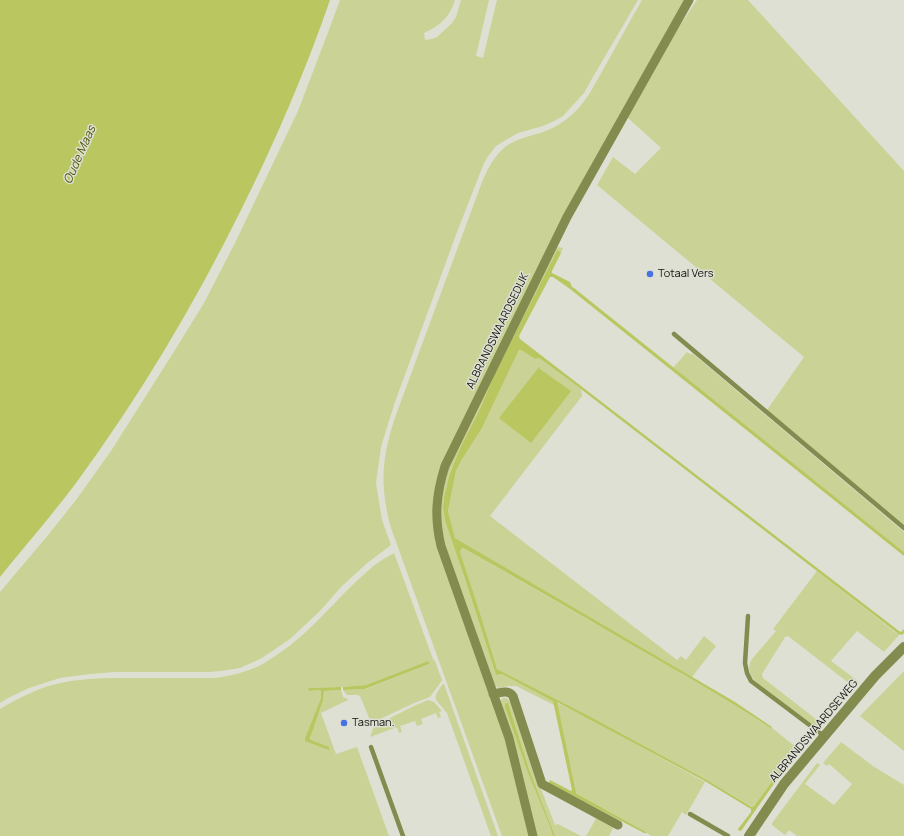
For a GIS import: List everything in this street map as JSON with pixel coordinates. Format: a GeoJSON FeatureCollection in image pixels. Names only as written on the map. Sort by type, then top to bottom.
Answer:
{"type":"FeatureCollection","features":[{"type":"Feature","properties":{"kind":"street","name":"ALBRANDSWAARDSEDIJK"},"geometry":{"type":"LineString","coordinates":[[533,836],[509,738],[440,541],[437,528],[436,507],[439,488],[445,466],[568,217],[689,0]]}},
{"type":"Feature","properties":{"kind":"street","name":"ALBRANDSWAARDSEWEG"},"geometry":{"type":"LineString","coordinates":[[749,836],[784,784],[876,676],[904,647]]}},
{"type":"Feature","properties":{"kind":"street"},"geometry":{"type":"LineString","coordinates":[[493,694],[506,692],[513,696],[542,784],[618,825]]}},
{"type":"Feature","properties":{"kind":"lane"},"geometry":{"type":"LineString","coordinates":[[674,334],[904,528]]}},
{"type":"Feature","properties":{"kind":"lane"},"geometry":{"type":"LineString","coordinates":[[748,616],[745,663],[747,673],[751,681],[824,736]]}},
{"type":"Feature","properties":{"kind":"lane"},"geometry":{"type":"LineString","coordinates":[[371,747],[403,836]]}},
{"type":"Feature","properties":{"kind":"lane"},"geometry":{"type":"LineString","coordinates":[[690,814],[728,836]]}},
{"type":"Feature","properties":{"kind":"shaded area"},"geometry":{"type":"Polygon","coordinates":[[[340,0],[455,0],[444,20],[424,33],[425,40],[437,37],[452,23],[456,17],[461,0],[489,0],[476,56],[483,58],[497,0],[638,0],[584,93],[563,116],[543,126],[518,133],[504,141],[496,146],[484,163],[457,232],[395,402],[381,447],[376,483],[382,520],[391,545],[366,564],[341,587],[320,611],[290,639],[262,658],[240,668],[208,672],[115,672],[60,678],[29,688],[0,703],[0,592],[76,500],[111,451],[204,303],[235,243],[298,111],[340,0]]]}},
{"type":"Feature","properties":{"kind":"shaded area"},"geometry":{"type":"Polygon","coordinates":[[[642,0],[685,0],[449,451],[433,506],[480,666],[508,748],[530,836],[502,836],[391,528],[385,497],[385,456],[397,412],[482,182],[489,167],[499,153],[508,145],[552,128],[565,121],[576,111],[591,91],[642,0]]]}},
{"type":"Feature","properties":{"kind":"shaded area"},"geometry":{"type":"Polygon","coordinates":[[[697,0],[748,0],[904,171],[904,525],[767,410],[804,357],[597,185],[613,157],[635,174],[661,148],[627,117],[671,39],[697,0]]]}},
{"type":"Feature","properties":{"kind":"shaded area"},"geometry":{"type":"Polygon","coordinates":[[[558,247],[563,248],[561,253],[558,250],[495,373],[479,411],[460,448],[449,476],[443,508],[445,521],[496,675],[502,674],[551,699],[554,705],[516,686],[498,688],[493,683],[445,546],[441,525],[441,499],[449,467],[555,249],[558,247]]]}},
{"type":"Feature","properties":{"kind":"shaded area"},"geometry":{"type":"Polygon","coordinates":[[[519,350],[535,359],[539,358],[581,389],[582,396],[490,516],[677,660],[681,656],[686,660],[704,636],[716,646],[692,677],[455,538],[448,511],[456,471],[482,428],[519,350]]]}},
{"type":"Feature","properties":{"kind":"shaded area"},"geometry":{"type":"Polygon","coordinates":[[[687,352],[691,355],[692,353],[904,532],[904,552],[673,368],[687,352]]]}},
{"type":"Feature","properties":{"kind":"shaded area"},"geometry":{"type":"Polygon","coordinates":[[[462,548],[733,703],[772,728],[797,748],[753,807],[707,780],[591,717],[497,669],[460,552],[462,548]]]}},
{"type":"Feature","properties":{"kind":"shaded area"},"geometry":{"type":"Polygon","coordinates":[[[394,553],[442,680],[430,697],[374,722],[370,720],[360,696],[347,695],[343,690],[366,689],[429,664],[430,663],[428,661],[366,685],[308,688],[309,691],[321,690],[321,698],[305,738],[329,747],[311,740],[310,735],[324,691],[341,690],[343,697],[348,700],[321,713],[336,754],[357,747],[389,836],[0,836],[0,709],[34,691],[65,682],[104,678],[216,678],[240,673],[257,667],[291,645],[357,580],[372,567],[394,553]]]}},
{"type":"Feature","properties":{"kind":"shaded area"},"geometry":{"type":"Polygon","coordinates":[[[817,571],[895,632],[900,634],[884,652],[857,631],[831,661],[859,682],[854,687],[788,636],[785,637],[762,674],[763,678],[821,723],[818,727],[800,717],[755,681],[751,676],[749,668],[752,659],[776,631],[773,629],[817,571]]]}},
{"type":"Feature","properties":{"kind":"shaded area"},"geometry":{"type":"Polygon","coordinates":[[[904,671],[904,751],[860,716],[904,671]]]}},
{"type":"Feature","properties":{"kind":"shaded area"},"geometry":{"type":"Polygon","coordinates":[[[443,684],[498,836],[491,836],[447,713],[437,702],[437,694],[443,684]]]}},
{"type":"Feature","properties":{"kind":"shaded area"},"geometry":{"type":"Polygon","coordinates":[[[503,698],[507,699],[512,704],[536,776],[555,825],[558,824],[581,836],[555,836],[529,769],[508,703],[506,703],[521,753],[553,836],[536,836],[500,703],[503,698]]]}},
{"type":"Feature","properties":{"kind":"shaded area"},"geometry":{"type":"Polygon","coordinates":[[[428,700],[434,702],[442,711],[439,712],[441,717],[438,718],[436,713],[421,719],[423,724],[417,726],[415,721],[400,726],[402,732],[399,733],[397,727],[370,737],[374,726],[428,700]]]}},
{"type":"Feature","properties":{"kind":"shaded area"},"geometry":{"type":"Polygon","coordinates":[[[556,702],[705,782],[686,815],[682,812],[668,836],[651,836],[575,792],[556,702]]]}},
{"type":"Feature","properties":{"kind":"shaded area"},"geometry":{"type":"Polygon","coordinates":[[[841,742],[873,766],[904,785],[904,836],[797,836],[789,830],[785,835],[772,825],[817,763],[820,765],[805,784],[834,805],[852,784],[829,764],[827,766],[823,763],[841,742]]]}},
{"type":"Feature","properties":{"kind":"shaded area"},"geometry":{"type":"Polygon","coordinates":[[[597,817],[614,826],[609,836],[586,836],[597,817]]]}},
{"type":"Feature","properties":{"kind":"water","name":"Oude Maas"},"geometry":{"type":"Polygon","coordinates":[[[0,0],[330,0],[300,80],[266,159],[223,245],[185,315],[144,384],[76,483],[0,577],[0,0]]]}},
{"type":"Feature","properties":{"kind":"water"},"geometry":{"type":"Polygon","coordinates":[[[558,250],[561,253],[552,273],[570,282],[572,287],[904,552],[904,556],[570,289],[553,277],[550,277],[519,336],[520,339],[899,631],[901,632],[904,629],[904,633],[902,635],[896,632],[577,386],[539,358],[535,359],[519,350],[482,428],[456,471],[448,511],[455,538],[735,702],[772,727],[771,728],[702,685],[548,596],[462,548],[460,552],[497,669],[591,717],[707,780],[752,807],[785,764],[787,765],[741,831],[738,829],[751,812],[751,809],[703,780],[557,702],[576,793],[647,833],[644,833],[549,783],[550,780],[571,791],[572,790],[553,701],[502,674],[496,675],[445,521],[443,508],[444,497],[449,476],[460,448],[479,411],[495,373],[558,250]]]}},
{"type":"Feature","properties":{"kind":"water"},"geometry":{"type":"Polygon","coordinates":[[[539,367],[571,391],[531,443],[499,418],[539,367]]]}},
{"type":"Feature","properties":{"kind":"water"},"geometry":{"type":"Polygon","coordinates":[[[428,661],[430,663],[429,664],[365,689],[343,690],[343,687],[366,685],[428,661]]]}},
{"type":"Feature","properties":{"kind":"water"},"geometry":{"type":"Polygon","coordinates":[[[341,687],[341,690],[324,691],[323,700],[310,738],[311,740],[329,747],[329,750],[305,741],[321,698],[320,690],[309,691],[308,688],[341,687]]]}},
{"type":"Feature","properties":{"kind":"water"},"geometry":{"type":"Polygon","coordinates":[[[506,703],[508,703],[529,769],[555,836],[553,836],[527,770],[505,707],[506,703]]]}},
{"type":"Feature","properties":{"kind":"place","name":"Totaal Vers"},"geometry":{"type":"Point","coordinates":[650,274]}},
{"type":"Feature","properties":{"kind":"place","name":"Tasman."},"geometry":{"type":"Point","coordinates":[344,723]}}]}
